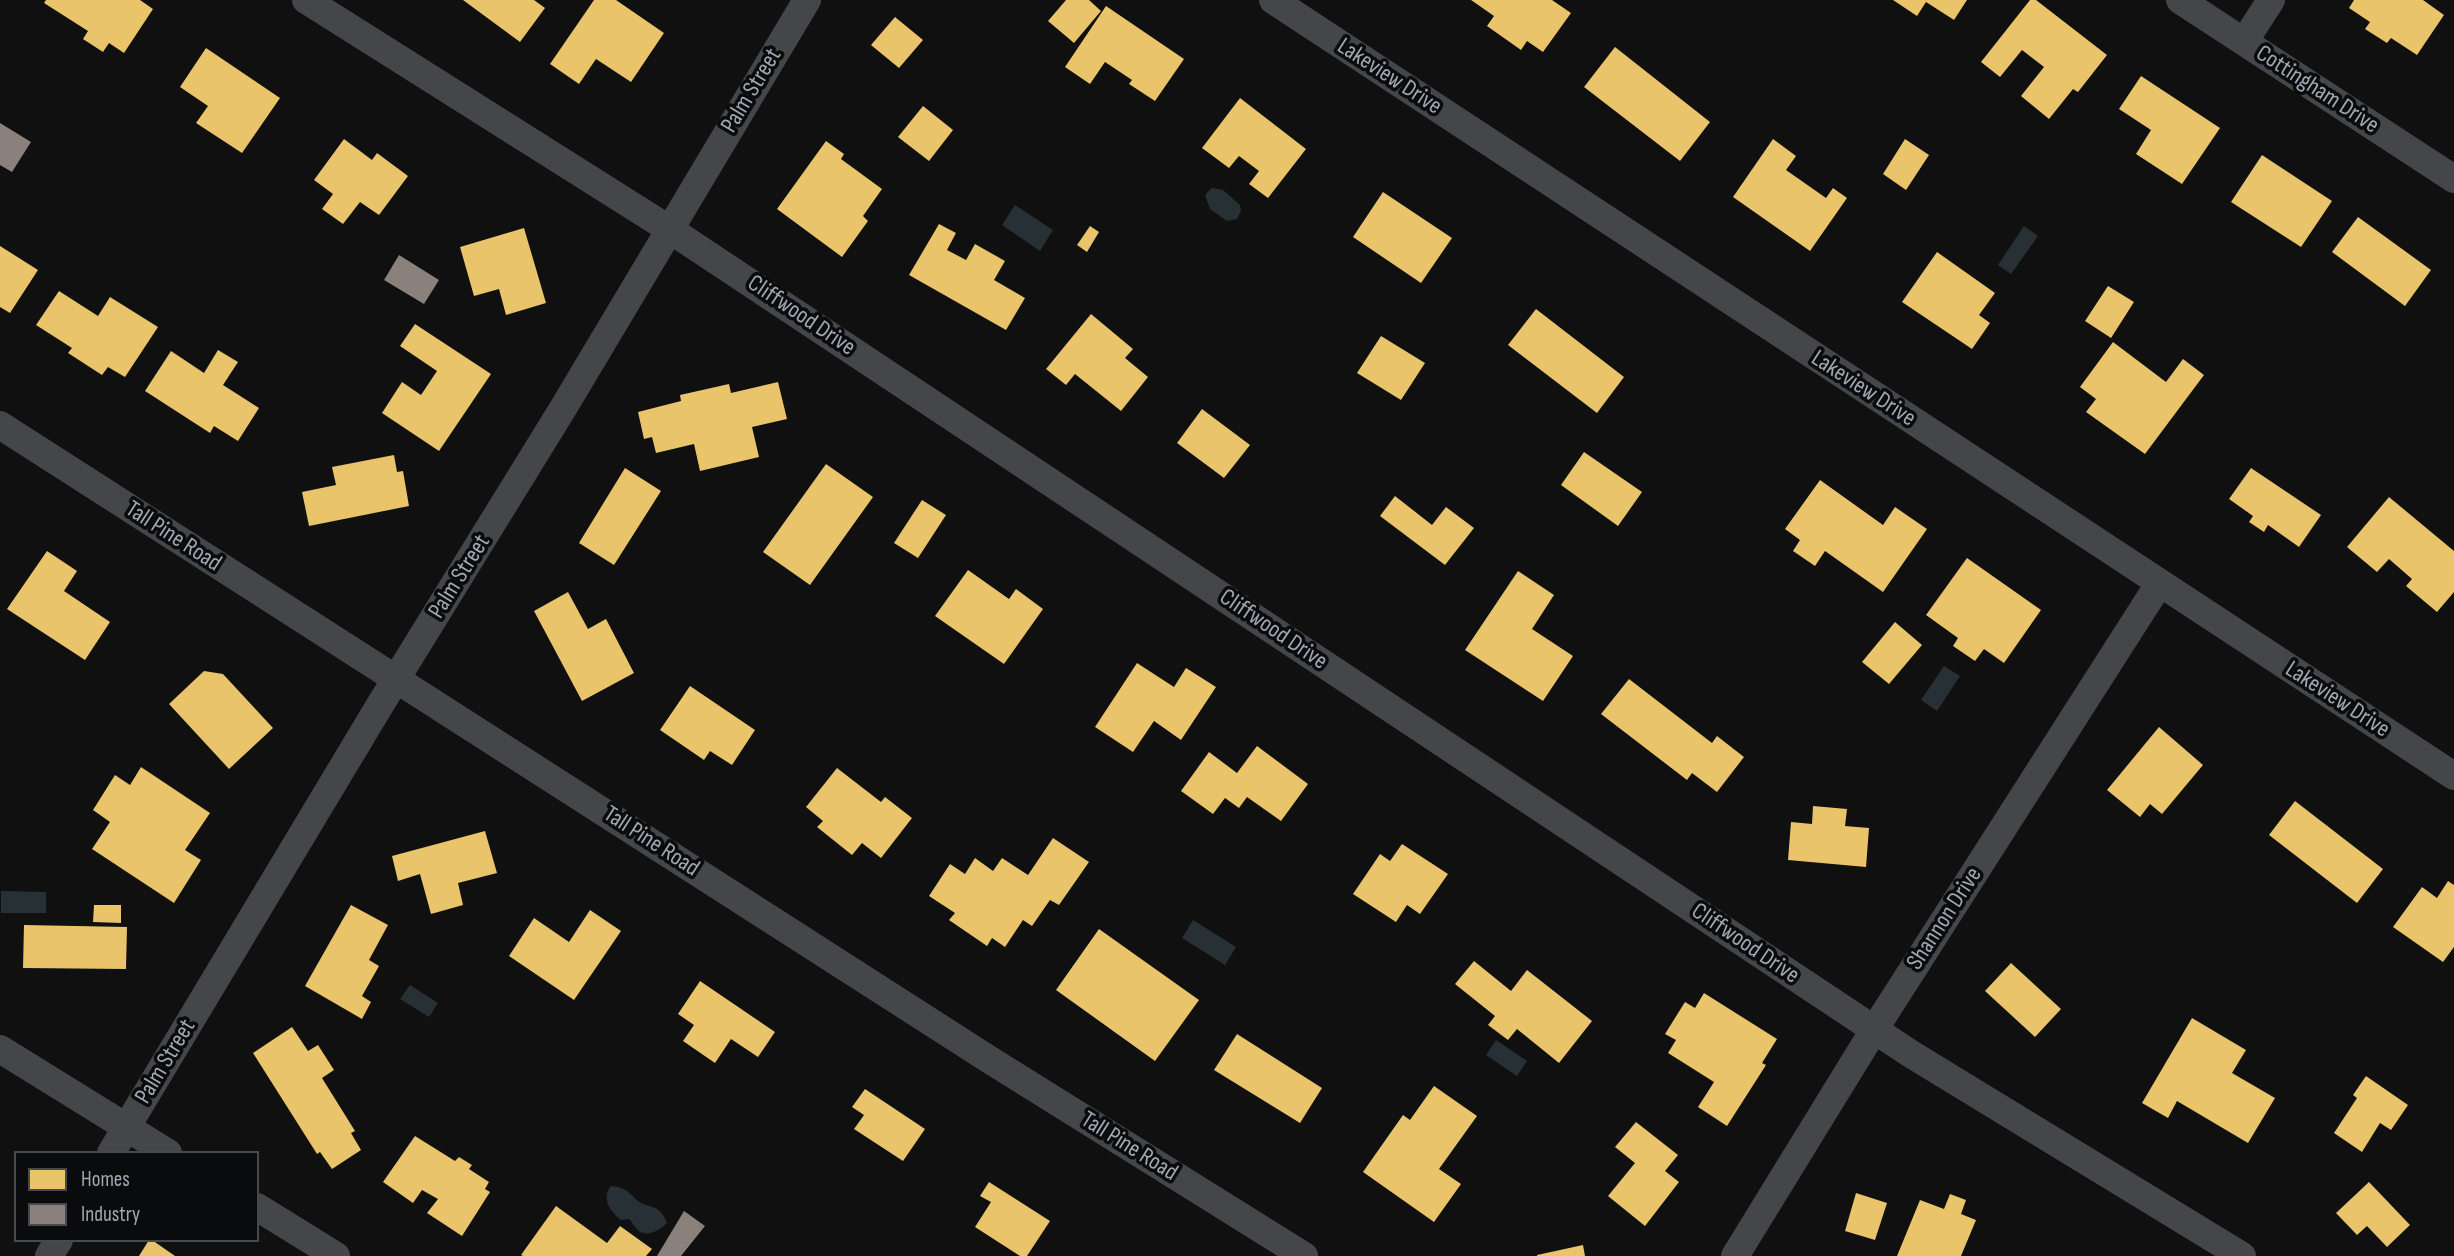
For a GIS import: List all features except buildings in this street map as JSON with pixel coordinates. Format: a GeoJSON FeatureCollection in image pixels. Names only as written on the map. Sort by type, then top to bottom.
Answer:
{"type":"FeatureCollection","features":[{"type":"Feature","properties":{"kind":"street","name":"Cliffwood Drive"},"geometry":{"type":"LineString","coordinates":[[306,0],[669,229],[1874,1030],[2242,1256]]}},
{"type":"Feature","properties":{"kind":"street","name":"Palm Street"},"geometry":{"type":"LineString","coordinates":[[112,1151],[396,678],[562,411],[807,0]]}},
{"type":"Feature","properties":{"kind":"street","name":"Lakeview Drive"},"geometry":{"type":"LineString","coordinates":[[1273,0],[2454,776]]}},
{"type":"Feature","properties":{"kind":"street","name":"Cottingham Drive"},"geometry":{"type":"LineString","coordinates":[[2180,0],[2454,178]]}},
{"type":"Feature","properties":{"kind":"street"},"geometry":{"type":"LineString","coordinates":[[2244,42],[2271,0]]}},
{"type":"Feature","properties":{"kind":"street","name":"Tall Pine Road"},"geometry":{"type":"LineString","coordinates":[[0,425],[990,1060],[1304,1256]]}},
{"type":"Feature","properties":{"kind":"street","name":"Shannon Drive"},"geometry":{"type":"LineString","coordinates":[[1735,1256],[1874,1030],[2159,584]]}},
{"type":"Feature","properties":{"kind":"street"},"geometry":{"type":"LineString","coordinates":[[0,1049],[165,1151]]}},
{"type":"Feature","properties":{"kind":"street"},"geometry":{"type":"LineString","coordinates":[[259,1209],[336,1256]]}},
{"type":"Feature","properties":{"kind":"shaded area"},"geometry":{"type":"Polygon","coordinates":[[[1212,188],[1223,190],[1240,205],[1241,211],[1237,219],[1227,221],[1210,209],[1205,195],[1212,188]]]}},
{"type":"Feature","properties":{"kind":"shaded area"},"geometry":{"type":"Polygon","coordinates":[[[1015,205],[1053,230],[1040,251],[1002,225],[1015,205]]]}},
{"type":"Feature","properties":{"kind":"shaded area"},"geometry":{"type":"Polygon","coordinates":[[[2024,226],[2038,236],[2011,274],[1998,265],[2024,226]]]}},
{"type":"Feature","properties":{"kind":"shaded area"},"geometry":{"type":"Polygon","coordinates":[[[1944,666],[1960,676],[1937,711],[1921,700],[1944,666]]]}},
{"type":"Feature","properties":{"kind":"shaded area"},"geometry":{"type":"Polygon","coordinates":[[[1,891],[46,892],[46,913],[1,913],[1,891]]]}},
{"type":"Feature","properties":{"kind":"shaded area"},"geometry":{"type":"Polygon","coordinates":[[[1193,920],[1236,947],[1225,965],[1182,938],[1193,920]]]}},
{"type":"Feature","properties":{"kind":"shaded area"},"geometry":{"type":"Polygon","coordinates":[[[410,985],[438,1003],[429,1017],[400,999],[410,985]]]}},
{"type":"Feature","properties":{"kind":"shaded area"},"geometry":{"type":"Polygon","coordinates":[[[1496,1040],[1527,1061],[1517,1076],[1486,1055],[1496,1040]]]}},
{"type":"Feature","properties":{"kind":"shaded area"},"geometry":{"type":"Polygon","coordinates":[[[611,1186],[623,1189],[638,1201],[657,1209],[667,1223],[656,1231],[643,1233],[629,1219],[621,1220],[608,1204],[607,1195],[611,1186]]]}}]}
